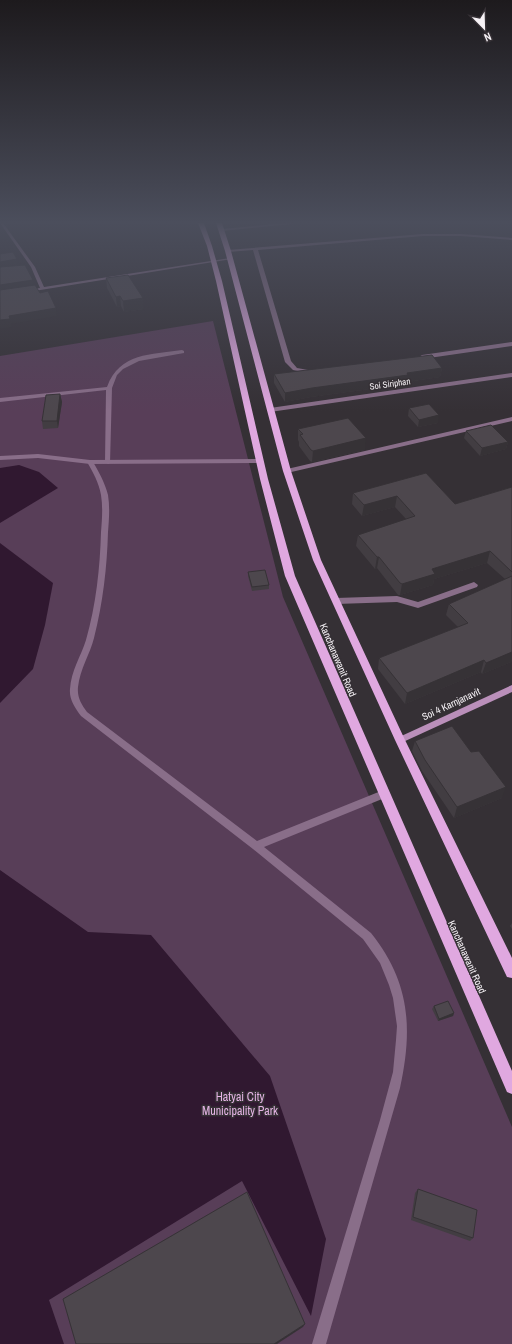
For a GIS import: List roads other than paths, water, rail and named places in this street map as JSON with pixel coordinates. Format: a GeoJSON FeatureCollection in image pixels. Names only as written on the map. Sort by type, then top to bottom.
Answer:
{"type":"FeatureCollection","features":[{"type":"Feature","properties":{"kind":"main road","name":"Kanchanawanit Road"},"geometry":{"type":"LineString","coordinates":[[220,286],[236,351],[275,530],[290,576],[512,1087]]}},
{"type":"Feature","properties":{"kind":"main road"},"geometry":{"type":"LineString","coordinates":[[237,286],[287,471],[312,547],[400,740],[512,972]]}},
{"type":"Feature","properties":{"kind":"street"},"geometry":{"type":"LineString","coordinates":[[21,292],[64,286]]}},
{"type":"Feature","properties":{"kind":"street"},"geometry":{"type":"LineString","coordinates":[[266,286],[288,362],[295,369],[308,372],[318,371]]}},
{"type":"Feature","properties":{"kind":"street"},"geometry":{"type":"LineString","coordinates":[[412,358],[512,344]]}},
{"type":"Feature","properties":{"kind":"street"},"geometry":{"type":"LineString","coordinates":[[108,462],[109,388],[116,373],[128,363],[182,352]]}},
{"type":"Feature","properties":{"kind":"street","name":"Soi Siriphan"},"geometry":{"type":"LineString","coordinates":[[270,410],[512,375]]}},
{"type":"Feature","properties":{"kind":"street"},"geometry":{"type":"LineString","coordinates":[[0,400],[109,388]]}},
{"type":"Feature","properties":{"kind":"street"},"geometry":{"type":"LineString","coordinates":[[287,471],[512,419]]}},
{"type":"Feature","properties":{"kind":"street"},"geometry":{"type":"LineString","coordinates":[[0,458],[38,456],[90,462],[259,461]]}},
{"type":"Feature","properties":{"kind":"street"},"geometry":{"type":"LineString","coordinates":[[90,462],[101,484],[105,501],[104,545],[100,589],[90,639],[76,673],[74,696],[78,706],[84,714],[256,846],[367,936],[378,948],[387,963],[394,982],[400,1007],[402,1039],[396,1086],[319,1344]]}},
{"type":"Feature","properties":{"kind":"street"},"geometry":{"type":"LineString","coordinates":[[336,601],[397,599],[418,605],[474,585]]}},
{"type":"Feature","properties":{"kind":"street","name":"Soi 4 Karnjanavit"},"geometry":{"type":"LineString","coordinates":[[400,740],[512,688]]}},
{"type":"Feature","properties":{"kind":"street"},"geometry":{"type":"LineString","coordinates":[[256,846],[384,794]]}},
{"type":"Feature","properties":{"kind":"park label","name":"Hatyai City Municipality Park"},"geometry":{"type":"Point","coordinates":[240,1104]}}]}
